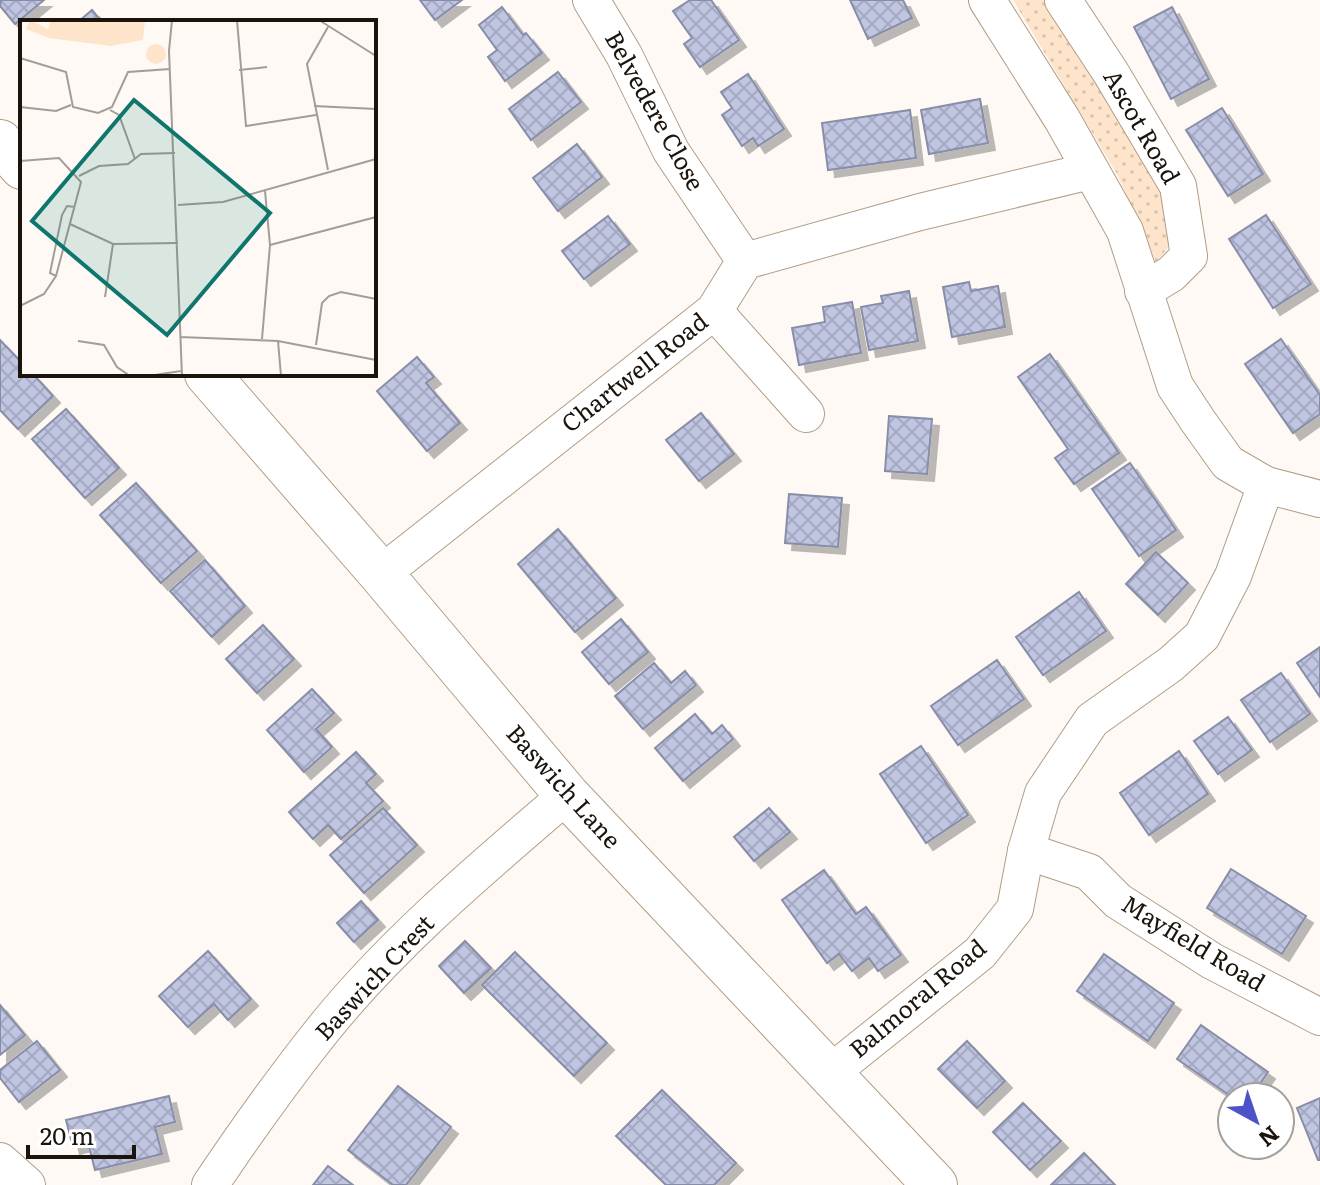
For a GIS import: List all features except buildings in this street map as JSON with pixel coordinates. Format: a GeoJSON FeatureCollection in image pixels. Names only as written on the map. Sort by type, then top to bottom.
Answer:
{"type":"FeatureCollection","features":[{"type":"Feature","properties":{"kind":"street","name":"Belvedere Close"},"geometry":{"type":"LineString","coordinates":[[591,0],[624,55],[671,151],[745,261]]}},
{"type":"Feature","properties":{"kind":"street"},"geometry":{"type":"LineString","coordinates":[[987,0],[1062,119],[1125,231],[1175,386],[1228,463],[1266,485],[1320,499]]}},
{"type":"Feature","properties":{"kind":"street","name":"Ascot Road"},"geometry":{"type":"LineString","coordinates":[[1063,0],[1111,73],[1178,186],[1189,256],[1171,274],[1143,291]]}},
{"type":"Feature","properties":{"kind":"street"},"geometry":{"type":"LineString","coordinates":[[0,142],[20,165]]}},
{"type":"Feature","properties":{"kind":"street"},"geometry":{"type":"LineString","coordinates":[[745,261],[920,212],[1090,171]]}},
{"type":"Feature","properties":{"kind":"street","name":"Chartwell Road"},"geometry":{"type":"LineString","coordinates":[[381,574],[714,311],[745,261]]}},
{"type":"Feature","properties":{"kind":"street"},"geometry":{"type":"LineString","coordinates":[[714,311],[806,414]]}},
{"type":"Feature","properties":{"kind":"street","name":"Baswich Lane"},"geometry":{"type":"LineString","coordinates":[[209,376],[567,795],[935,1185]]}},
{"type":"Feature","properties":{"kind":"street","name":"Balmoral Road"},"geometry":{"type":"LineString","coordinates":[[830,1073],[980,953],[1015,909],[1026,851],[1043,793],[1092,720],[1171,664],[1202,636],[1233,576],[1266,485]]}},
{"type":"Feature","properties":{"kind":"street","name":"Baswich Crest"},"geometry":{"type":"LineString","coordinates":[[210,1185],[322,1030],[381,965],[482,869],[567,795]]}},
{"type":"Feature","properties":{"kind":"street","name":"Mayfield Road"},"geometry":{"type":"LineString","coordinates":[[1026,851],[1089,872],[1118,901],[1212,961],[1320,1017]]}},
{"type":"Feature","properties":{"kind":"street"},"geometry":{"type":"LineString","coordinates":[[0,1161],[27,1185]]}},
{"type":"Feature","properties":{"kind":"shaded area"},"geometry":{"type":"Polygon","coordinates":[[[1013,0],[1051,0],[1160,176],[1176,238],[1156,262],[1117,174],[1013,0]]]}}]}
